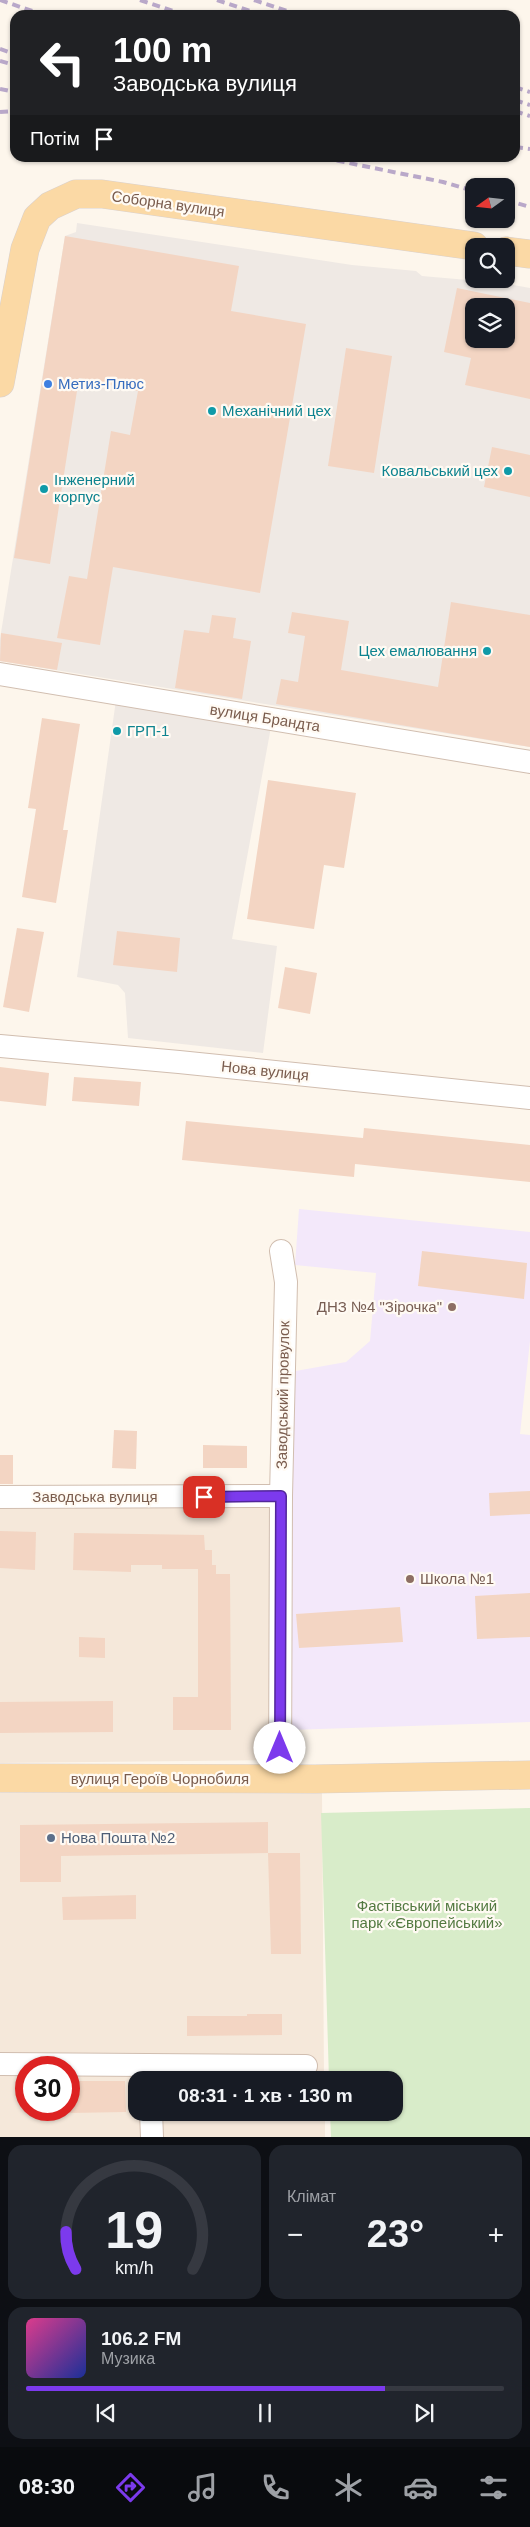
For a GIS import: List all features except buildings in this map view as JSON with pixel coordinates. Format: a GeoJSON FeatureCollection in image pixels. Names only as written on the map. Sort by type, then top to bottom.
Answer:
{"type":"FeatureCollection","features":[{"type":"Feature","properties":{"kind":"main road","name":"Соборна вулиця"},"geometry":{"type":"LineString","coordinates":[[0,383],[25,249],[36,218],[50,206],[76,194],[102,194],[465,245]]}},
{"type":"Feature","properties":{"kind":"main road"},"geometry":{"type":"LineString","coordinates":[[515,252],[530,254]]}},
{"type":"Feature","properties":{"kind":"main road","name":"вулиця Героїв Чорнобиля"},"geometry":{"type":"LineString","coordinates":[[0,1778],[280,1779],[530,1775]]}},
{"type":"Feature","properties":{"kind":"street","name":"вулиця Брандта"},"geometry":{"type":"LineString","coordinates":[[0,674],[530,762]]}},
{"type":"Feature","properties":{"kind":"street","name":"Нова вулиця"},"geometry":{"type":"LineString","coordinates":[[0,1046],[179,1062],[530,1098]]}},
{"type":"Feature","properties":{"kind":"street","name":"Заводський провулок"},"geometry":{"type":"LineString","coordinates":[[280,1779],[281,1496],[286,1282],[281,1251]]}},
{"type":"Feature","properties":{"kind":"street","name":"Заводська вулиця"},"geometry":{"type":"LineString","coordinates":[[0,1497],[281,1496]]}},
{"type":"Feature","properties":{"kind":"street"},"geometry":{"type":"LineString","coordinates":[[0,2064],[128,2072]]}},
{"type":"Feature","properties":{"kind":"street"},"geometry":{"type":"LineString","coordinates":[[191,2071],[306,2066]]}},
{"type":"Feature","properties":{"kind":"street"},"geometry":{"type":"LineString","coordinates":[[151,2121],[152,2137]]}},
{"type":"Feature","properties":{"kind":"shaded area"},"geometry":{"type":"Polygon","coordinates":[[[77,223],[352,265],[416,271],[422,276],[465,280],[465,288],[515,288],[515,285],[530,288],[530,747],[0,661],[0,639],[65,236],[76,232],[77,223]]]}},
{"type":"Feature","properties":{"kind":"shaded area"},"geometry":{"type":"Polygon","coordinates":[[[116,700],[271,727],[232,939],[277,946],[263,1053],[128,1038],[125,993],[118,985],[77,977],[116,700]]]}},
{"type":"Feature","properties":{"kind":"shaded area","name":"Школа №1"},"geometry":{"type":"Polygon","coordinates":[[[299,1209],[530,1232],[530,1341],[520,1434],[530,1435],[530,1722],[289,1730],[290,1372],[346,1362],[370,1341],[376,1273],[295,1265],[299,1209]]]}},
{"type":"Feature","properties":{"kind":"shaded area"},"geometry":{"type":"Polygon","coordinates":[[[0,1505],[270,1506],[270,1760],[0,1763],[0,1505]]]}},
{"type":"Feature","properties":{"kind":"shaded area"},"geometry":{"type":"Polygon","coordinates":[[[0,1790],[322,1792],[324,2071],[128,2071],[128,2121],[325,2121],[325,2137],[0,2137],[0,1790]]]}},
{"type":"Feature","properties":{"kind":"green space","name":"Фастівський міський парк «Європейський»"},"geometry":{"type":"Polygon","coordinates":[[[530,1808],[530,2137],[331,2137],[330,2121],[403,2121],[403,2071],[329,2071],[321,1813],[530,1808]]]}},
{"type":"Feature","properties":{"kind":"railway"},"geometry":{"type":"LineString","coordinates":[[0,0],[29,10]]}},
{"type":"Feature","properties":{"kind":"railway"},"geometry":{"type":"LineString","coordinates":[[140,0],[170,10]]}},
{"type":"Feature","properties":{"kind":"railway"},"geometry":{"type":"LineString","coordinates":[[217,0],[247,10]]}},
{"type":"Feature","properties":{"kind":"railway"},"geometry":{"type":"LineString","coordinates":[[254,0],[284,10]]}},
{"type":"Feature","properties":{"kind":"railway"},"geometry":{"type":"LineString","coordinates":[[0,49],[10,52]]}},
{"type":"Feature","properties":{"kind":"railway"},"geometry":{"type":"LineString","coordinates":[[0,61],[10,64]]}},
{"type":"Feature","properties":{"kind":"railway"},"geometry":{"type":"LineString","coordinates":[[0,89],[10,91]]}},
{"type":"Feature","properties":{"kind":"railway"},"geometry":{"type":"LineString","coordinates":[[520,89],[530,92]]}},
{"type":"Feature","properties":{"kind":"railway"},"geometry":{"type":"LineString","coordinates":[[520,102],[530,105]]}},
{"type":"Feature","properties":{"kind":"railway"},"geometry":{"type":"LineString","coordinates":[[0,112],[10,111]]}},
{"type":"Feature","properties":{"kind":"railway"},"geometry":{"type":"LineString","coordinates":[[520,113],[530,116]]}},
{"type":"Feature","properties":{"kind":"railway"},"geometry":{"type":"LineString","coordinates":[[520,148],[530,149]]}},
{"type":"Feature","properties":{"kind":"railway"},"geometry":{"type":"LineString","coordinates":[[344,162],[443,182],[465,188]]}},
{"type":"Feature","properties":{"kind":"railway"},"geometry":{"type":"LineString","coordinates":[[515,203],[530,207]]}},
{"type":"Feature","properties":{"kind":"place","name":"Метиз-Плюс"},"geometry":{"type":"Point","coordinates":[48,384]}},
{"type":"Feature","properties":{"kind":"place","name":"Механічний цех"},"geometry":{"type":"Point","coordinates":[212,411]}},
{"type":"Feature","properties":{"kind":"place","name":"Ковальський цех"},"geometry":{"type":"Point","coordinates":[508,471]}},
{"type":"Feature","properties":{"kind":"place","name":"Інженерний корпус"},"geometry":{"type":"Point","coordinates":[44,489]}},
{"type":"Feature","properties":{"kind":"place","name":"Цех емалювання"},"geometry":{"type":"Point","coordinates":[487,651]}},
{"type":"Feature","properties":{"kind":"place","name":"ГРП-1"},"geometry":{"type":"Point","coordinates":[117,731]}},
{"type":"Feature","properties":{"kind":"place","name":"ДНЗ №4 \"Зірочка\""},"geometry":{"type":"Point","coordinates":[452,1307]}},
{"type":"Feature","properties":{"kind":"place","name":"Школа №1"},"geometry":{"type":"Point","coordinates":[410,1579]}},
{"type":"Feature","properties":{"kind":"place","name":"Нова Пошта №2"},"geometry":{"type":"Point","coordinates":[51,1838]}},
{"type":"Feature","properties":{"kind":"route"},"geometry":{"type":"LineString","coordinates":[[204,1497],[281,1496],[280,1748]]}}]}
